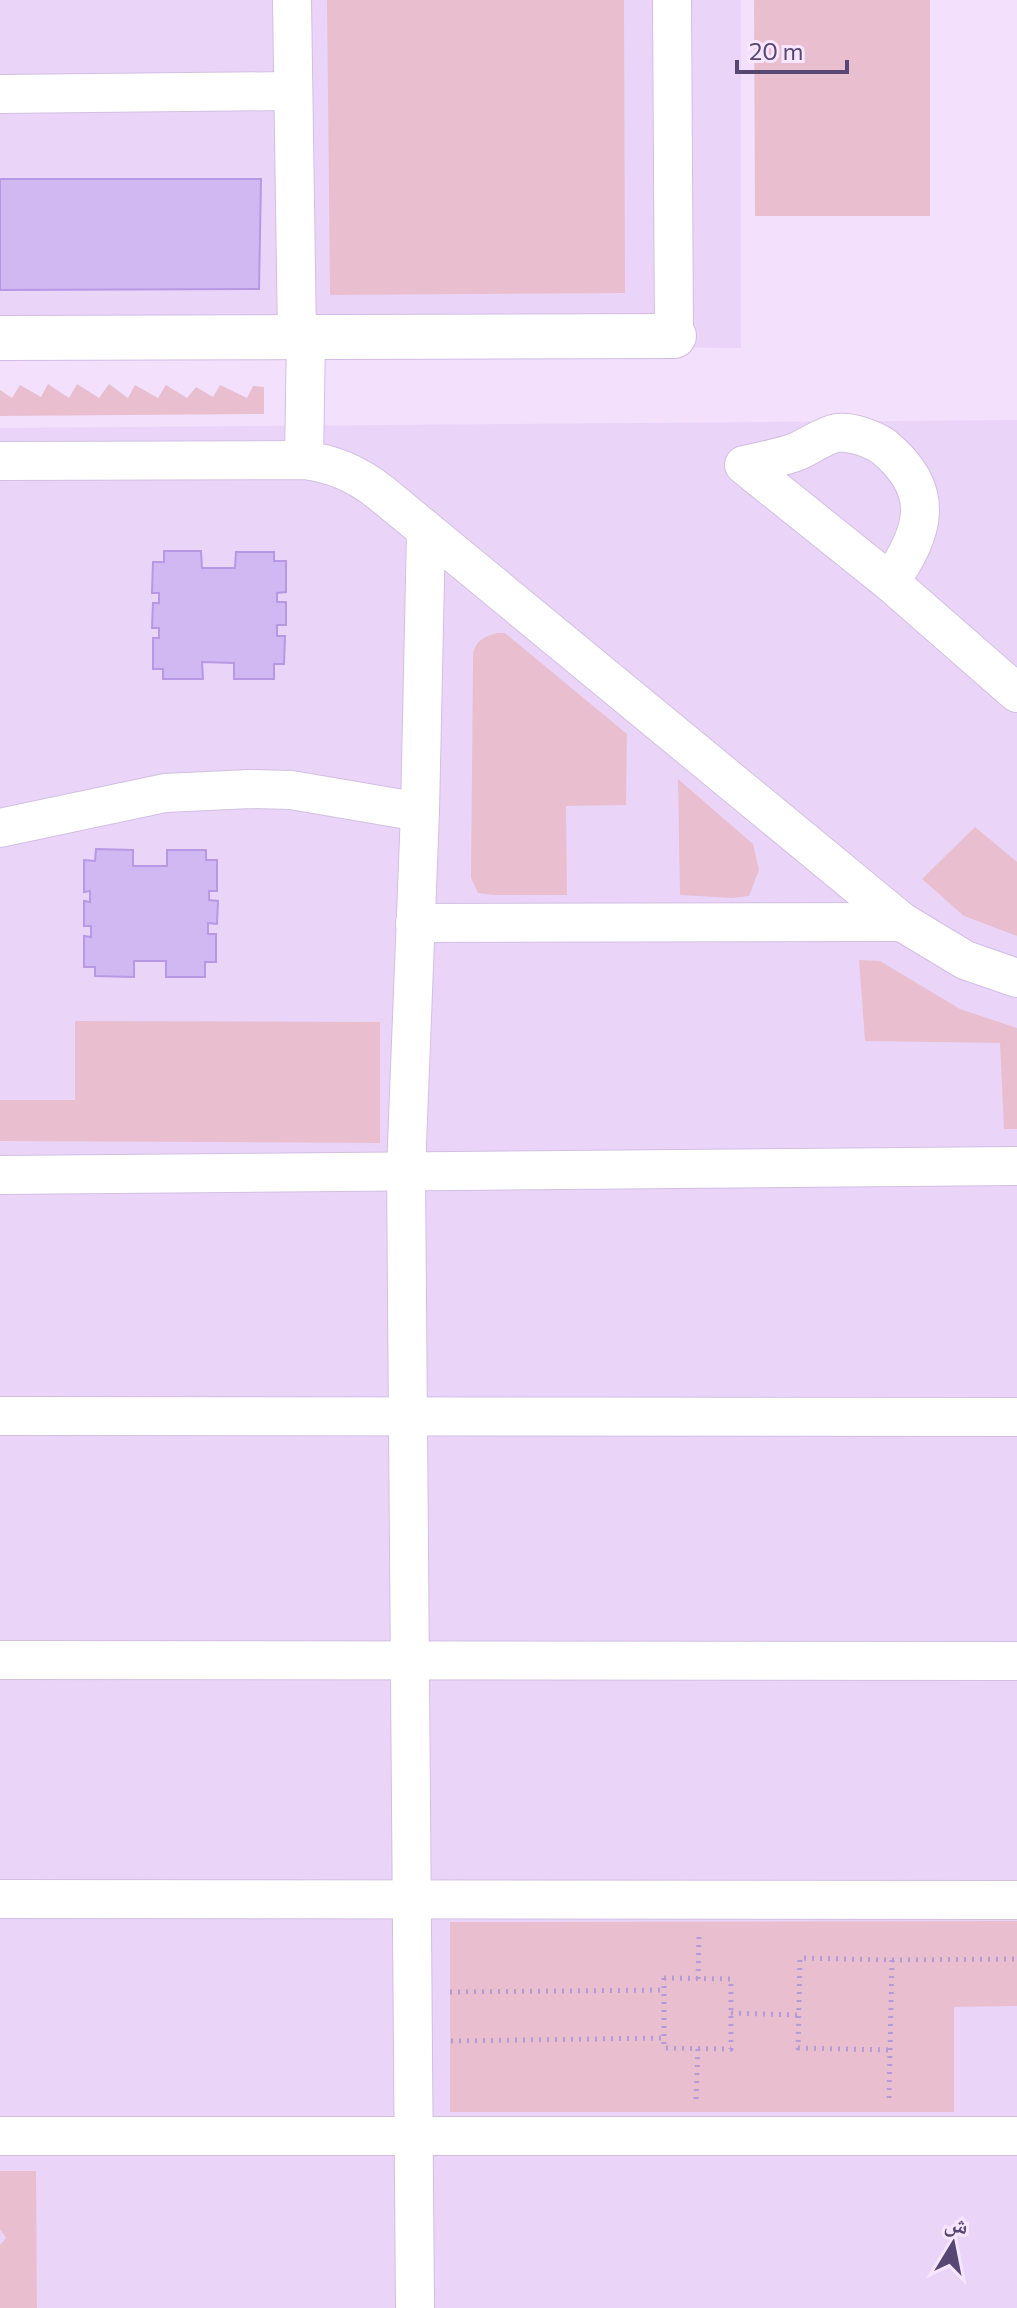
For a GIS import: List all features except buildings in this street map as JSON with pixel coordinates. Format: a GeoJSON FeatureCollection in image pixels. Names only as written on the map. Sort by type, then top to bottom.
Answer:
{"type":"FeatureCollection","features":[{"type":"Feature","properties":{"kind":"street"},"geometry":{"type":"LineString","coordinates":[[292,0],[304,460]]}},
{"type":"Feature","properties":{"kind":"street"},"geometry":{"type":"LineString","coordinates":[[0,338],[674,336],[672,0]]}},
{"type":"Feature","properties":{"kind":"street"},"geometry":{"type":"LineString","coordinates":[[0,94],[292,91]]}},
{"type":"Feature","properties":{"kind":"street"},"geometry":{"type":"LineString","coordinates":[[890,582],[912,548],[920,509],[918,490],[902,462],[878,443],[857,435],[837,433],[795,453],[744,465],[890,582],[1017,693]]}},
{"type":"Feature","properties":{"kind":"street"},"geometry":{"type":"LineString","coordinates":[[0,461],[304,460],[335,466],[364,479],[902,922],[965,960],[1017,978]]}},
{"type":"Feature","properties":{"kind":"street"},"geometry":{"type":"LineString","coordinates":[[415,2308],[406,1171],[420,812],[426,532]]}},
{"type":"Feature","properties":{"kind":"street"},"geometry":{"type":"LineString","coordinates":[[0,828],[165,793],[250,789],[291,790],[420,812]]}},
{"type":"Feature","properties":{"kind":"street"},"geometry":{"type":"LineString","coordinates":[[415,923],[902,922]]}},
{"type":"Feature","properties":{"kind":"street"},"geometry":{"type":"LineString","coordinates":[[0,1175],[1017,1166]]}},
{"type":"Feature","properties":{"kind":"street"},"geometry":{"type":"LineString","coordinates":[[0,1416],[1017,1417]]}},
{"type":"Feature","properties":{"kind":"street"},"geometry":{"type":"LineString","coordinates":[[0,1660],[1017,1661]]}},
{"type":"Feature","properties":{"kind":"street"},"geometry":{"type":"LineString","coordinates":[[0,1899],[1017,1900]]}},
{"type":"Feature","properties":{"kind":"street"},"geometry":{"type":"LineString","coordinates":[[0,2136],[1017,2136]]}},
{"type":"Feature","properties":{"kind":"path"},"geometry":{"type":"LineString","coordinates":[[698,1979],[699,1921]]}},
{"type":"Feature","properties":{"kind":"path"},"geometry":{"type":"LineString","coordinates":[[890,2050],[798,2048],[800,1958],[1017,1959]]}},
{"type":"Feature","properties":{"kind":"path"},"geometry":{"type":"LineString","coordinates":[[888,2112],[892,1960]]}},
{"type":"Feature","properties":{"kind":"path"},"geometry":{"type":"LineString","coordinates":[[664,1978],[731,1979],[731,2049],[664,2048],[664,1990],[664,1978]]}},
{"type":"Feature","properties":{"kind":"path"},"geometry":{"type":"LineString","coordinates":[[450,1992],[664,1990]]}},
{"type":"Feature","properties":{"kind":"path"},"geometry":{"type":"LineString","coordinates":[[731,2013],[799,2015]]}},
{"type":"Feature","properties":{"kind":"path"},"geometry":{"type":"LineString","coordinates":[[451,2041],[663,2038]]}},
{"type":"Feature","properties":{"kind":"path"},"geometry":{"type":"LineString","coordinates":[[696,2112],[698,2048]]}},
{"type":"Feature","properties":{"kind":"shaded area"},"geometry":{"type":"Polygon","coordinates":[[[0,0],[741,0],[741,348],[0,342],[0,0]]]}},
{"type":"Feature","properties":{"kind":"shaded area"},"geometry":{"type":"Polygon","coordinates":[[[327,0],[624,0],[625,293],[330,295],[327,0]]]}},
{"type":"Feature","properties":{"kind":"shaded area"},"geometry":{"type":"Polygon","coordinates":[[[754,0],[930,0],[930,216],[755,216],[754,0]]]}},
{"type":"Feature","properties":{"kind":"shaded area"},"geometry":{"type":"Polygon","coordinates":[[[48,384],[69,398],[77,384],[99,398],[109,384],[128,398],[135,385],[158,398],[166,385],[187,398],[196,387],[213,397],[220,385],[247,398],[253,386],[264,387],[264,414],[0,416],[0,390],[12,398],[20,385],[41,397],[48,384]]]}},
{"type":"Feature","properties":{"kind":"shaded area"},"geometry":{"type":"Polygon","coordinates":[[[1017,420],[1017,2308],[0,2308],[0,428],[1017,420]]]}},
{"type":"Feature","properties":{"kind":"shaded area"},"geometry":{"type":"Polygon","coordinates":[[[505,633],[627,734],[626,805],[566,806],[567,895],[478,893],[471,878],[473,654],[481,640],[505,633]]]}},
{"type":"Feature","properties":{"kind":"shaded area"},"geometry":{"type":"Polygon","coordinates":[[[678,779],[753,844],[759,870],[749,896],[680,895],[678,779]]]}},
{"type":"Feature","properties":{"kind":"shaded area"},"geometry":{"type":"Polygon","coordinates":[[[975,827],[1017,862],[1017,936],[964,916],[922,879],[975,827]]]}},
{"type":"Feature","properties":{"kind":"shaded area"},"geometry":{"type":"Polygon","coordinates":[[[859,960],[880,961],[960,1009],[1017,1028],[1017,1129],[1004,1129],[1000,1043],[865,1041],[859,960]]]}},
{"type":"Feature","properties":{"kind":"shaded area"},"geometry":{"type":"Polygon","coordinates":[[[75,1021],[380,1022],[380,1143],[0,1141],[0,1100],[75,1100],[75,1021]]]}},
{"type":"Feature","properties":{"kind":"shaded area"},"geometry":{"type":"Polygon","coordinates":[[[1017,1921],[1017,2006],[954,2007],[954,2112],[450,2112],[450,1922],[1017,1921]]]}},
{"type":"Feature","properties":{"kind":"shaded area"},"geometry":{"type":"Polygon","coordinates":[[[0,2171],[36,2171],[37,2308],[0,2308],[0,2245],[6,2238],[0,2229],[0,2171]]]}}]}
